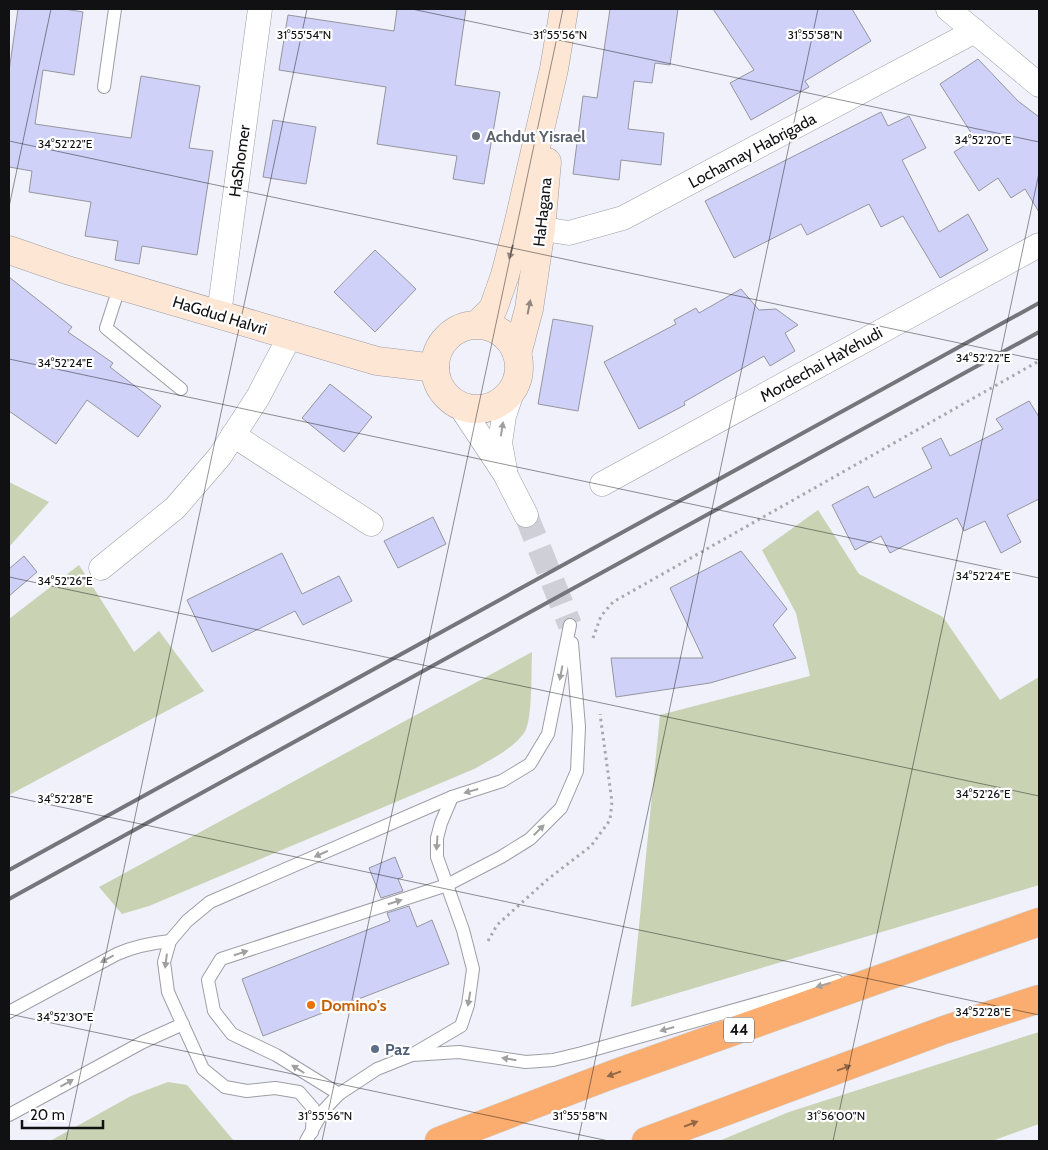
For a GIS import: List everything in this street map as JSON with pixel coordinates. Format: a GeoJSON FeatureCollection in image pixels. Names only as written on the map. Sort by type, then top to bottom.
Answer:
{"type":"FeatureCollection","features":[{"type":"Feature","properties":{"kind":"highway","name":"44"},"geometry":{"type":"LineString","coordinates":[[439,1141],[611,1075],[1030,925]]}},
{"type":"Feature","properties":{"kind":"highway"},"geometry":{"type":"LineString","coordinates":[[646,1141],[944,1030],[1039,999]]}},
{"type":"Feature","properties":{"kind":"street","name":"HaShomer"},"geometry":{"type":"LineString","coordinates":[[219,314],[260,9]]}},
{"type":"Feature","properties":{"kind":"street","name":"HaHagana"},"geometry":{"type":"LineString","coordinates":[[517,354],[529,309],[530,227],[564,9]]}},
{"type":"Feature","properties":{"kind":"street"},"geometry":{"type":"LineString","coordinates":[[948,9],[1039,85]]}},
{"type":"Feature","properties":{"kind":"street","name":"Lochamay Habrigada"},"geometry":{"type":"LineString","coordinates":[[530,227],[570,233],[624,218],[975,31]]}},
{"type":"Feature","properties":{"kind":"street","name":"HaHagana"},"geometry":{"type":"LineString","coordinates":[[478,324],[493,308],[505,275],[530,227]]}},
{"type":"Feature","properties":{"kind":"street","name":"Mordechai HaYehudi"},"geometry":{"type":"LineString","coordinates":[[602,484],[1039,245]]}},
{"type":"Feature","properties":{"kind":"street","name":"HaGdud HaIvri"},"geometry":{"type":"LineString","coordinates":[[9,250],[67,270],[290,336],[377,360],[435,368]]}},
{"type":"Feature","properties":{"kind":"street"},"geometry":{"type":"LineString","coordinates":[[506,474],[500,443],[504,416],[514,386],[519,368],[517,354],[511,342],[502,332],[491,326],[478,324],[464,326],[452,332],[442,342],[437,354],[435,368],[437,380],[442,391],[450,400],[460,406],[474,409],[488,408],[500,402],[510,393],[514,386]]}},
{"type":"Feature","properties":{"kind":"street"},"geometry":{"type":"LineString","coordinates":[[102,568],[175,508],[220,456],[258,397],[290,336]]}},
{"type":"Feature","properties":{"kind":"street"},"geometry":{"type":"LineString","coordinates":[[460,406],[506,474],[526,515]]}},
{"type":"Feature","properties":{"kind":"street"},"geometry":{"type":"LineString","coordinates":[[233,435],[371,524]]}},
{"type":"Feature","properties":{"kind":"lane"},"geometry":{"type":"LineString","coordinates":[[104,86],[115,9]]}},
{"type":"Feature","properties":{"kind":"lane"},"geometry":{"type":"LineString","coordinates":[[120,285],[106,328],[181,389]]}},
{"type":"Feature","properties":{"kind":"lane"},"geometry":{"type":"LineString","coordinates":[[309,1137],[313,1108],[300,1092],[275,1088],[247,1091],[225,1087],[204,1069],[168,992],[164,962],[170,941],[187,920],[210,902],[452,797],[502,780],[530,764],[548,734],[570,625],[579,727],[577,771],[561,808],[530,839],[501,857],[447,885],[221,959],[208,980],[214,1011],[232,1034],[276,1055],[339,1094]]}},
{"type":"Feature","properties":{"kind":"lane"},"geometry":{"type":"LineString","coordinates":[[309,1137],[322,1112],[339,1094],[377,1069],[412,1055],[461,1026],[468,1005],[473,969],[463,930],[437,856],[437,838],[440,823],[452,797]]}},
{"type":"Feature","properties":{"kind":"lane"},"geometry":{"type":"LineString","coordinates":[[412,1055],[459,1052],[526,1062],[553,1060],[582,1054],[1030,925]]}},
{"type":"Feature","properties":{"kind":"lane"},"geometry":{"type":"LineString","coordinates":[[9,1012],[132,947],[170,941]]}},
{"type":"Feature","properties":{"kind":"lane"},"geometry":{"type":"LineString","coordinates":[[9,1114],[143,1042],[183,1024]]}},
{"type":"Feature","properties":{"kind":"path"},"geometry":{"type":"LineString","coordinates":[[593,646],[593,638],[601,616],[613,602],[1039,361]]}},
{"type":"Feature","properties":{"kind":"path"},"geometry":{"type":"LineString","coordinates":[[473,969],[497,925],[548,880],[591,846],[610,820],[612,802],[600,709]]}},
{"type":"Feature","properties":{"kind":"green space"},"geometry":{"type":"Polygon","coordinates":[[[9,482],[49,502],[9,547],[9,482]]]}},
{"type":"Feature","properties":{"kind":"green space"},"geometry":{"type":"Polygon","coordinates":[[[818,510],[859,574],[943,617],[1000,700],[1039,677],[1039,885],[631,1007],[660,715],[810,676],[796,613],[762,550],[818,510]]]}},
{"type":"Feature","properties":{"kind":"green space"},"geometry":{"type":"Polygon","coordinates":[[[79,565],[134,652],[159,631],[204,691],[9,795],[9,619],[79,565]]]}},
{"type":"Feature","properties":{"kind":"green space"},"geometry":{"type":"Polygon","coordinates":[[[532,652],[531,695],[527,727],[519,739],[507,749],[474,769],[149,906],[122,914],[99,887],[532,652]]]}},
{"type":"Feature","properties":{"kind":"green space"},"geometry":{"type":"Polygon","coordinates":[[[1039,1032],[1039,1124],[992,1141],[719,1141],[789,1112],[1039,1032]]]}},
{"type":"Feature","properties":{"kind":"green space"},"geometry":{"type":"Polygon","coordinates":[[[168,1082],[187,1085],[234,1141],[50,1141],[131,1096],[168,1082]]]}},
{"type":"Feature","properties":{"kind":"building"},"geometry":{"type":"Polygon","coordinates":[[[18,9],[64,9],[83,12],[74,75],[43,70],[35,124],[131,138],[141,76],[200,86],[189,148],[213,151],[197,255],[142,246],[139,264],[115,260],[118,241],[85,236],[91,202],[29,192],[32,171],[9,167],[9,71],[18,9]]]}},
{"type":"Feature","properties":{"kind":"building"},"geometry":{"type":"Polygon","coordinates":[[[397,9],[466,9],[455,85],[500,92],[484,184],[453,179],[457,156],[377,144],[386,87],[279,70],[288,15],[394,31],[397,9]]]}},
{"type":"Feature","properties":{"kind":"building"},"geometry":{"type":"Polygon","coordinates":[[[610,9],[678,9],[670,65],[655,63],[652,83],[634,81],[628,129],[664,133],[661,165],[621,160],[619,180],[573,174],[583,96],[597,98],[610,9]]]}},
{"type":"Feature","properties":{"kind":"building"},"geometry":{"type":"Polygon","coordinates":[[[713,9],[852,9],[871,41],[805,81],[809,87],[751,120],[730,83],[754,70],[713,9]]]}},
{"type":"Feature","properties":{"kind":"building"},"geometry":{"type":"Polygon","coordinates":[[[978,59],[1018,101],[1039,117],[1039,212],[1025,189],[1011,198],[998,178],[979,191],[954,152],[975,139],[940,84],[978,59]]]}},
{"type":"Feature","properties":{"kind":"building"},"geometry":{"type":"Polygon","coordinates":[[[881,112],[888,126],[909,116],[926,148],[902,160],[939,232],[968,214],[988,250],[940,278],[903,216],[881,227],[869,204],[807,235],[801,224],[734,258],[705,201],[881,112]]]}},
{"type":"Feature","properties":{"kind":"building"},"geometry":{"type":"Polygon","coordinates":[[[273,120],[316,127],[306,184],[263,177],[273,120]]]}},
{"type":"Feature","properties":{"kind":"building"},"geometry":{"type":"Polygon","coordinates":[[[375,250],[416,289],[375,332],[334,292],[375,250]]]}},
{"type":"Feature","properties":{"kind":"building"},"geometry":{"type":"Polygon","coordinates":[[[9,277],[72,327],[68,332],[113,363],[110,367],[161,406],[138,437],[87,400],[56,444],[9,411],[9,277]]]}},
{"type":"Feature","properties":{"kind":"building"},"geometry":{"type":"Polygon","coordinates":[[[741,289],[759,310],[776,309],[798,325],[785,333],[795,351],[770,366],[764,356],[684,402],[685,405],[639,429],[604,362],[676,324],[674,320],[696,308],[699,313],[741,289]]]}},
{"type":"Feature","properties":{"kind":"building"},"geometry":{"type":"Polygon","coordinates":[[[553,319],[593,326],[578,411],[538,404],[553,319]]]}},
{"type":"Feature","properties":{"kind":"building"},"geometry":{"type":"Polygon","coordinates":[[[330,384],[372,417],[344,452],[302,418],[330,384]]]}},
{"type":"Feature","properties":{"kind":"building"},"geometry":{"type":"Polygon","coordinates":[[[1029,401],[1039,417],[1039,499],[1007,515],[1021,542],[1001,553],[985,521],[964,531],[957,518],[890,553],[881,536],[855,550],[832,505],[868,486],[874,498],[932,468],[922,448],[941,438],[950,456],[1003,429],[996,419],[1029,401]]]}},
{"type":"Feature","properties":{"kind":"building"},"geometry":{"type":"Polygon","coordinates":[[[433,517],[446,544],[398,568],[384,541],[433,517]]]}},
{"type":"Feature","properties":{"kind":"building"},"geometry":{"type":"Polygon","coordinates":[[[741,551],[787,609],[773,625],[796,658],[710,683],[616,697],[611,658],[703,658],[670,588],[741,551]]]}},
{"type":"Feature","properties":{"kind":"building"},"geometry":{"type":"Polygon","coordinates":[[[282,553],[302,594],[339,576],[352,601],[303,625],[295,611],[212,652],[187,600],[282,553]]]}},
{"type":"Feature","properties":{"kind":"building"},"geometry":{"type":"Polygon","coordinates":[[[24,556],[37,572],[9,596],[9,569],[24,556]]]}},
{"type":"Feature","properties":{"kind":"building"},"geometry":{"type":"Polygon","coordinates":[[[395,857],[403,877],[398,879],[403,891],[381,898],[369,868],[395,857]]]}},
{"type":"Feature","properties":{"kind":"building"},"geometry":{"type":"Polygon","coordinates":[[[409,906],[417,927],[432,920],[449,964],[263,1036],[242,979],[390,921],[387,913],[409,906]]]}},
{"type":"Feature","properties":{"kind":"tunnel"},"geometry":{"type":"LineString","coordinates":[[526,515],[570,625]]}},
{"type":"Feature","properties":{"kind":"railway"},"geometry":{"type":"LineString","coordinates":[[9,870],[1039,303]]}},
{"type":"Feature","properties":{"kind":"railway"},"geometry":{"type":"LineString","coordinates":[[9,899],[1039,332]]}},
{"type":"Feature","properties":{"kind":"place","name":"Achdut Yisrael"},"geometry":{"type":"Point","coordinates":[476,136]}},
{"type":"Feature","properties":{"kind":"place","name":"Domino's"},"geometry":{"type":"Point","coordinates":[311,1005]}},
{"type":"Feature","properties":{"kind":"place","name":"Paz"},"geometry":{"type":"Point","coordinates":[375,1049]}}]}
